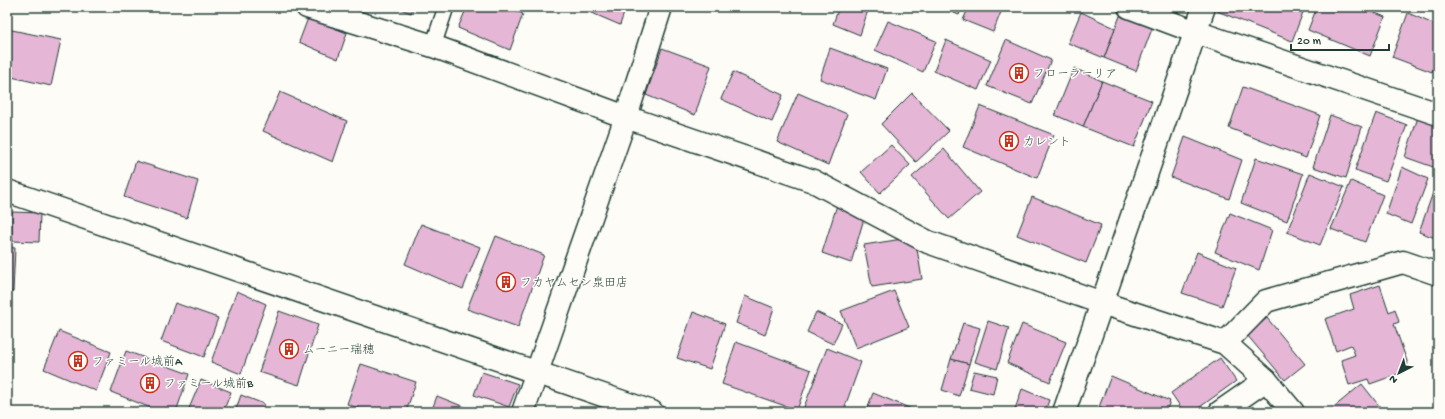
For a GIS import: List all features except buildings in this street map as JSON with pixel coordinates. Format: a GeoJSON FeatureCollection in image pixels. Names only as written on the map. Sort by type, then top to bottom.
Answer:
{"type":"FeatureCollection","features":[{"type":"Feature","properties":{"kind":"street"},"geometry":{"type":"LineString","coordinates":[[307,7],[433,46],[626,117],[813,181],[928,242],[1102,303],[1224,343],[1266,380],[1293,412]]}},
{"type":"Feature","properties":{"kind":"street"},"geometry":{"type":"LineString","coordinates":[[523,412],[626,117],[661,7]]}},
{"type":"Feature","properties":{"kind":"street"},"geometry":{"type":"LineString","coordinates":[[1129,7],[1196,32],[1438,114]]}},
{"type":"Feature","properties":{"kind":"street"},"geometry":{"type":"LineString","coordinates":[[1064,412],[1204,7]]}},
{"type":"Feature","properties":{"kind":"street"},"geometry":{"type":"LineString","coordinates":[[7,191],[652,412]]}},
{"type":"Feature","properties":{"kind":"street"},"geometry":{"type":"LineString","coordinates":[[1224,343],[1266,301],[1403,262],[1438,274]]}},
{"type":"Feature","properties":{"kind":"street"},"geometry":{"type":"LineString","coordinates":[[1220,412],[1266,380]]}},
{"type":"Feature","properties":{"kind":"lane"},"geometry":{"type":"LineString","coordinates":[[433,46],[446,7]]}},
{"type":"Feature","properties":{"kind":"place","name":"フローラーリア"},"geometry":{"type":"Point","coordinates":[1019,73]}},
{"type":"Feature","properties":{"kind":"place","name":"カレント"},"geometry":{"type":"Point","coordinates":[1009,141]}},
{"type":"Feature","properties":{"kind":"place","name":"フカヤムセン泉田店"},"geometry":{"type":"Point","coordinates":[506,282]}},
{"type":"Feature","properties":{"kind":"place","name":"ムーニー瑞穂"},"geometry":{"type":"Point","coordinates":[289,349]}},
{"type":"Feature","properties":{"kind":"place","name":"ファミール城前A"},"geometry":{"type":"Point","coordinates":[78,361]}},
{"type":"Feature","properties":{"kind":"place","name":"ファミール城前B"},"geometry":{"type":"Point","coordinates":[150,383]}}]}
